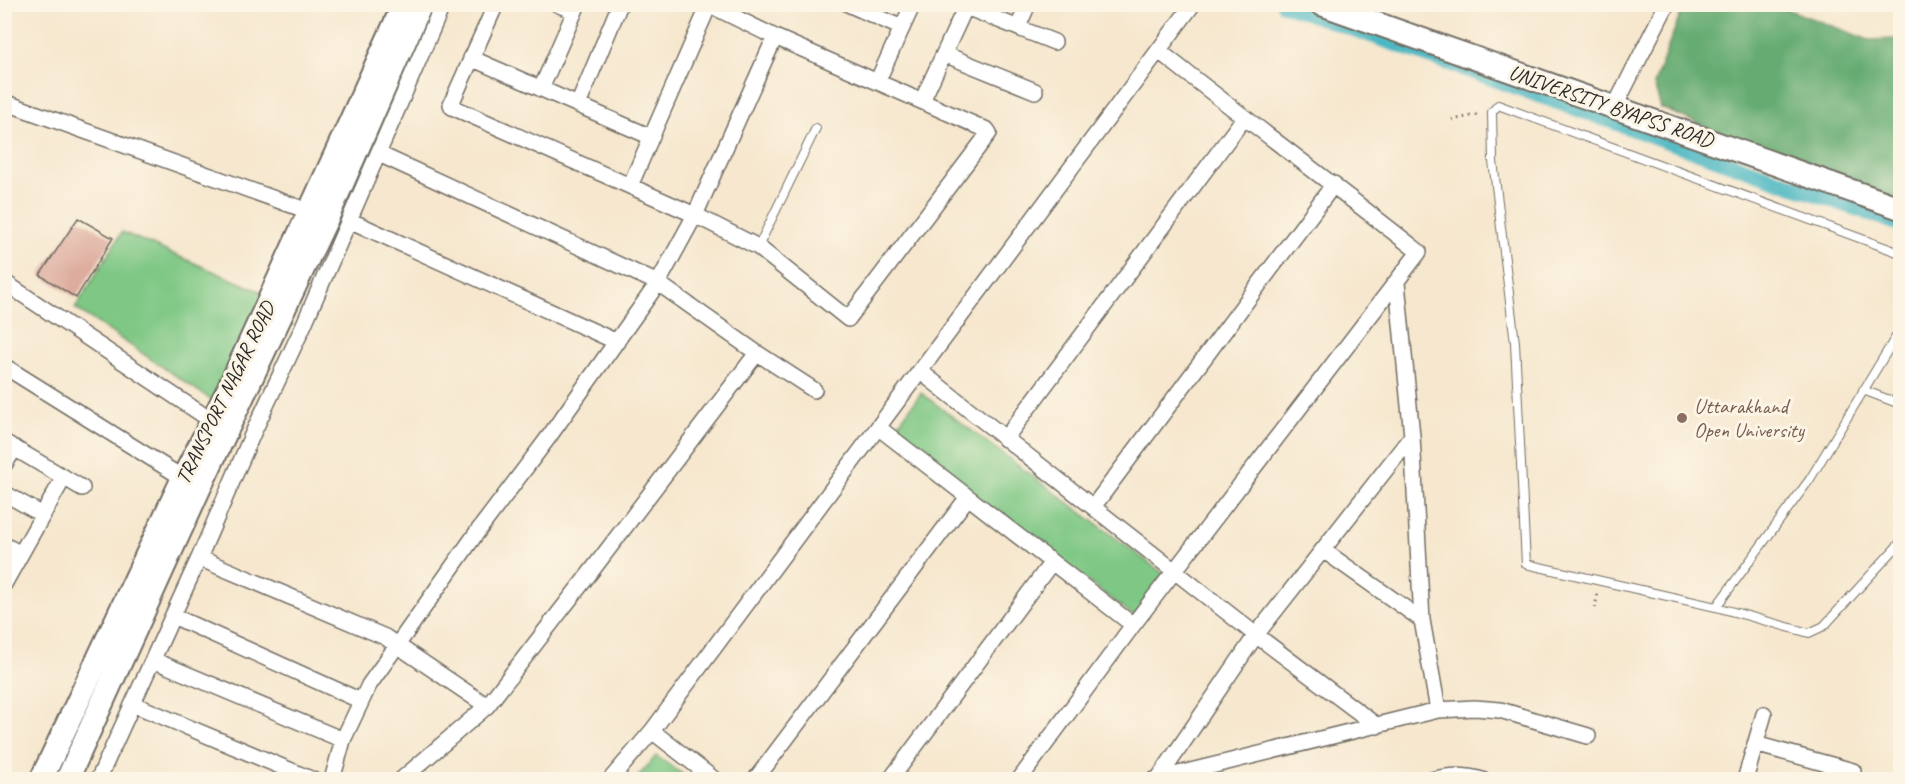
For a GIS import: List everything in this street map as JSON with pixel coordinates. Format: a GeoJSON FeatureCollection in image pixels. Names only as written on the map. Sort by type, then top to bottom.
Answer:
{"type":"FeatureCollection","features":[{"type":"Feature","properties":{"kind":"main road","name":"TRANSPORT NAGAR ROAD"},"geometry":{"type":"LineString","coordinates":[[68,780],[191,483],[212,421],[243,377],[311,212],[404,4]]}},
{"type":"Feature","properties":{"kind":"main road","name":"TRANSPORT NAGAR ROAD"},"geometry":{"type":"LineString","coordinates":[[41,780],[243,377],[328,216],[421,4]]}},
{"type":"Feature","properties":{"kind":"main road","name":"UNIVERSITY BYAPSS ROAD"},"geometry":{"type":"LineString","coordinates":[[1324,5],[1900,208]]}},
{"type":"Feature","properties":{"kind":"street"},"geometry":{"type":"LineString","coordinates":[[98,780],[379,154],[443,4]]}},
{"type":"Feature","properties":{"kind":"street"},"geometry":{"type":"LineString","coordinates":[[496,4],[451,104],[452,107],[695,215],[758,247],[848,319],[989,134],[987,130],[775,37],[708,5],[630,186]]}},
{"type":"Feature","properties":{"kind":"street"},"geometry":{"type":"LineString","coordinates":[[541,88],[576,8],[556,4]]}},
{"type":"Feature","properties":{"kind":"street"},"geometry":{"type":"LineString","coordinates":[[578,105],[620,4]]}},
{"type":"Feature","properties":{"kind":"street"},"geometry":{"type":"LineString","coordinates":[[877,82],[913,4]]}},
{"type":"Feature","properties":{"kind":"street"},"geometry":{"type":"LineString","coordinates":[[1018,27],[1028,4]]}},
{"type":"Feature","properties":{"kind":"street"},"geometry":{"type":"LineString","coordinates":[[610,780],[652,731],[1194,4]]}},
{"type":"Feature","properties":{"kind":"street"},"geometry":{"type":"LineString","coordinates":[[1614,108],[1668,4]]}},
{"type":"Feature","properties":{"kind":"street"},"geometry":{"type":"LineString","coordinates":[[855,6],[902,28]]}},
{"type":"Feature","properties":{"kind":"street"},"geometry":{"type":"LineString","coordinates":[[922,101],[966,6],[1054,42]]}},
{"type":"Feature","properties":{"kind":"street"},"geometry":{"type":"LineString","coordinates":[[332,780],[344,740],[369,685],[658,283],[695,215],[775,37]]}},
{"type":"Feature","properties":{"kind":"street"},"geometry":{"type":"LineString","coordinates":[[1019,780],[1133,625],[1419,252],[1334,184],[1244,118],[1159,51]]}},
{"type":"Feature","properties":{"kind":"street"},"geometry":{"type":"LineString","coordinates":[[944,54],[1035,91]]}},
{"type":"Feature","properties":{"kind":"street"},"geometry":{"type":"LineString","coordinates":[[471,58],[651,137]]}},
{"type":"Feature","properties":{"kind":"street"},"geometry":{"type":"LineString","coordinates":[[4,102],[311,212]]}},
{"type":"Feature","properties":{"kind":"street"},"geometry":{"type":"LineString","coordinates":[[1005,439],[1244,118]]}},
{"type":"Feature","properties":{"kind":"street"},"geometry":{"type":"LineString","coordinates":[[379,154],[658,283],[814,390]]}},
{"type":"Feature","properties":{"kind":"street"},"geometry":{"type":"LineString","coordinates":[[1093,507],[1334,184]]}},
{"type":"Feature","properties":{"kind":"street"},"geometry":{"type":"LineString","coordinates":[[349,220],[617,342]]}},
{"type":"Feature","properties":{"kind":"street"},"geometry":{"type":"LineString","coordinates":[[4,282],[212,421]]}},
{"type":"Feature","properties":{"kind":"street"},"geometry":{"type":"LineString","coordinates":[[1397,283],[1412,436],[1422,620],[1438,710]]}},
{"type":"Feature","properties":{"kind":"street"},"geometry":{"type":"LineString","coordinates":[[401,780],[487,706],[757,353]]}},
{"type":"Feature","properties":{"kind":"street"},"geometry":{"type":"LineString","coordinates":[[4,366],[191,483]]}},
{"type":"Feature","properties":{"kind":"street"},"geometry":{"type":"LineString","coordinates":[[921,372],[1256,635],[1377,726]]}},
{"type":"Feature","properties":{"kind":"street"},"geometry":{"type":"LineString","coordinates":[[879,428],[1133,625]]}},
{"type":"Feature","properties":{"kind":"street"},"geometry":{"type":"LineString","coordinates":[[1156,779],[1256,635],[1412,436]]}},
{"type":"Feature","properties":{"kind":"street"},"geometry":{"type":"LineString","coordinates":[[4,465],[10,445],[82,488]]}},
{"type":"Feature","properties":{"kind":"street"},"geometry":{"type":"LineString","coordinates":[[4,584],[64,477]]}},
{"type":"Feature","properties":{"kind":"street"},"geometry":{"type":"LineString","coordinates":[[4,493],[43,515]]}},
{"type":"Feature","properties":{"kind":"street"},"geometry":{"type":"LineString","coordinates":[[755,780],[968,497]]}},
{"type":"Feature","properties":{"kind":"street"},"geometry":{"type":"LineString","coordinates":[[4,545],[21,554]]}},
{"type":"Feature","properties":{"kind":"street"},"geometry":{"type":"LineString","coordinates":[[1323,550],[1422,620]]}},
{"type":"Feature","properties":{"kind":"street"},"geometry":{"type":"LineString","coordinates":[[199,558],[318,607],[397,644],[487,706]]}},
{"type":"Feature","properties":{"kind":"street"},"geometry":{"type":"LineString","coordinates":[[890,780],[1052,562]]}},
{"type":"Feature","properties":{"kind":"street"},"geometry":{"type":"LineString","coordinates":[[173,616],[361,701]]}},
{"type":"Feature","properties":{"kind":"street"},"geometry":{"type":"LineString","coordinates":[[153,660],[344,740]]}},
{"type":"Feature","properties":{"kind":"street"},"geometry":{"type":"LineString","coordinates":[[133,704],[313,780]]}},
{"type":"Feature","properties":{"kind":"street"},"geometry":{"type":"LineString","coordinates":[[1156,779],[1438,710],[1474,708],[1500,710],[1588,736]]}},
{"type":"Feature","properties":{"kind":"street"},"geometry":{"type":"LineString","coordinates":[[1745,780],[1764,714]]}},
{"type":"Feature","properties":{"kind":"street"},"geometry":{"type":"LineString","coordinates":[[652,731],[715,780]]}},
{"type":"Feature","properties":{"kind":"street"},"geometry":{"type":"LineString","coordinates":[[1755,744],[1853,771]]}},
{"type":"Feature","properties":{"kind":"street"},"geometry":{"type":"LineString","coordinates":[[1441,778],[1470,776],[1482,780]]}},
{"type":"Feature","properties":{"kind":"lane"},"geometry":{"type":"LineString","coordinates":[[1900,253],[1498,105],[1492,112],[1493,161],[1515,343],[1526,564],[1716,607],[1809,633],[1824,627],[1900,543]]}},
{"type":"Feature","properties":{"kind":"lane"},"geometry":{"type":"LineString","coordinates":[[758,247],[816,128]]}},
{"type":"Feature","properties":{"kind":"lane"},"geometry":{"type":"LineString","coordinates":[[1716,607],[1810,479],[1900,330]]}},
{"type":"Feature","properties":{"kind":"lane"},"geometry":{"type":"LineString","coordinates":[[1863,390],[1900,404]]}},
{"type":"Feature","properties":{"kind":"path"},"geometry":{"type":"LineString","coordinates":[[1452,120],[1492,112]]}},
{"type":"Feature","properties":{"kind":"path"},"geometry":{"type":"LineString","coordinates":[[1595,608],[1600,580]]}},
{"type":"Feature","properties":{"kind":"green space"},"geometry":{"type":"Polygon","coordinates":[[[1684,5],[1776,5],[1869,40],[1900,39],[1900,207],[1661,108],[1654,84],[1684,5]]]}},
{"type":"Feature","properties":{"kind":"green space"},"geometry":{"type":"Polygon","coordinates":[[[122,232],[264,293],[213,401],[75,308],[122,232]]]}},
{"type":"Feature","properties":{"kind":"green space"},"geometry":{"type":"Polygon","coordinates":[[[921,393],[1164,574],[1134,616],[891,434],[921,393]]]}},
{"type":"Feature","properties":{"kind":"green space"},"geometry":{"type":"Polygon","coordinates":[[[656,756],[690,779],[636,779],[656,756]]]}},
{"type":"Feature","properties":{"kind":"building"},"geometry":{"type":"Polygon","coordinates":[[[78,218],[113,238],[76,298],[40,275],[78,218]]]}},
{"type":"Feature","properties":{"kind":"waterway"},"geometry":{"type":"LineString","coordinates":[[1284,4],[1900,224]]}},
{"type":"Feature","properties":{"kind":"place","name":"Uttarakhand Open University"},"geometry":{"type":"Point","coordinates":[1682,418]}}]}
